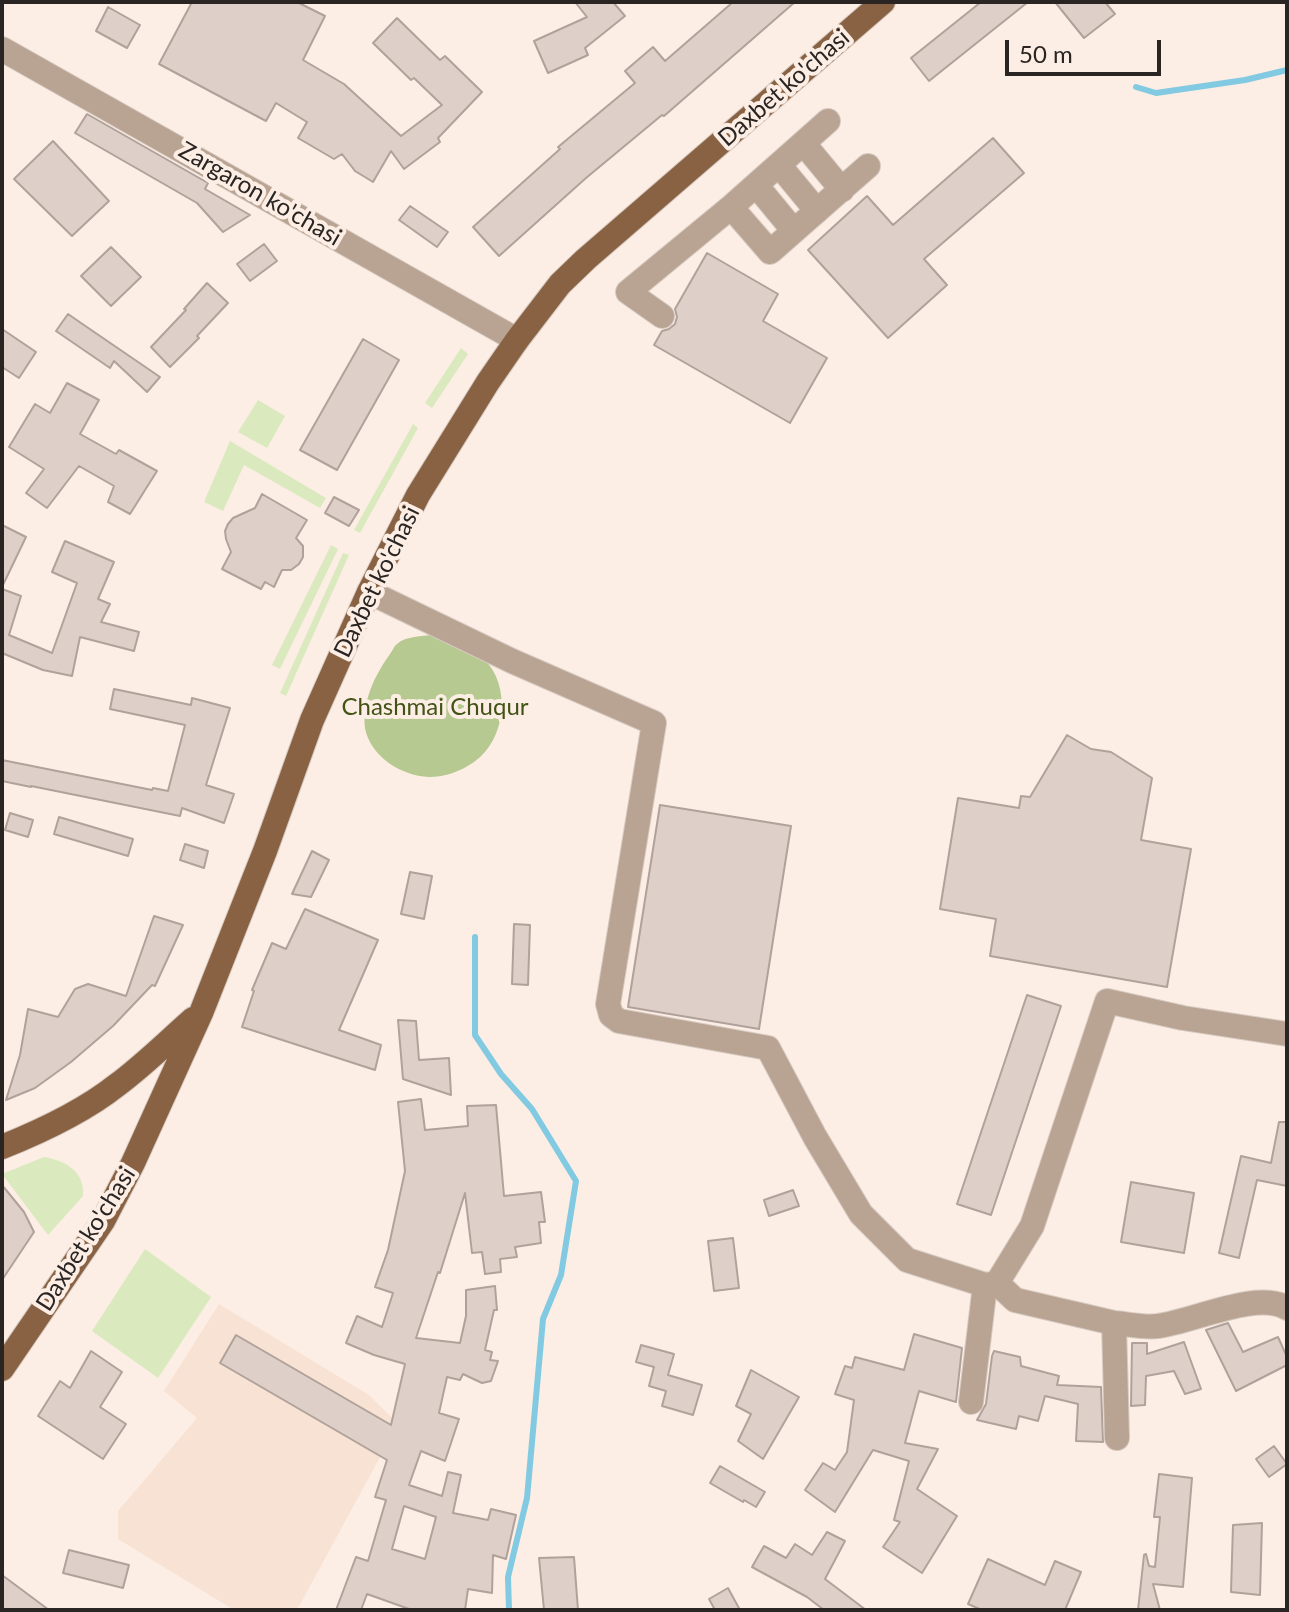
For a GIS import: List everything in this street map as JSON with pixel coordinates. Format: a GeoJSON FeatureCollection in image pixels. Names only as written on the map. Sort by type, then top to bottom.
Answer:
{"type":"FeatureCollection","features":[{"type":"Feature","properties":{"kind":"main road","name":"Daxbet ko'chasi"},"geometry":{"type":"LineString","coordinates":[[2,1369],[103,1221],[133,1163],[201,1013],[265,851],[312,720],[369,592],[418,495],[488,382],[560,284],[883,2]]}},
{"type":"Feature","properties":{"kind":"main road"},"geometry":{"type":"LineString","coordinates":[[2,1147],[35,1134],[106,1094],[201,1013]]}},
{"type":"Feature","properties":{"kind":"street","name":"Zargaron ko'chasi"},"geometry":{"type":"LineString","coordinates":[[2,49],[517,340]]}},
{"type":"Feature","properties":{"kind":"street"},"geometry":{"type":"LineString","coordinates":[[662,316],[628,292],[828,121]]}},
{"type":"Feature","properties":{"kind":"street"},"geometry":{"type":"LineString","coordinates":[[804,144],[842,190]]}},
{"type":"Feature","properties":{"kind":"street"},"geometry":{"type":"LineString","coordinates":[[779,165],[817,211]]}},
{"type":"Feature","properties":{"kind":"street"},"geometry":{"type":"LineString","coordinates":[[731,207],[770,252],[868,166]]}},
{"type":"Feature","properties":{"kind":"street"},"geometry":{"type":"LineString","coordinates":[[756,185],[794,231]]}},
{"type":"Feature","properties":{"kind":"street"},"geometry":{"type":"LineString","coordinates":[[369,592],[512,661],[654,723],[608,1004],[611,1015],[619,1021],[768,1048],[815,1137],[861,1214],[907,1260],[991,1284],[1015,1300],[1114,1323],[1156,1327],[1254,1302],[1280,1304],[1287,1308]]}},
{"type":"Feature","properties":{"kind":"street"},"geometry":{"type":"LineString","coordinates":[[971,1402],[991,1284],[1032,1226],[1107,1001],[1183,1018],[1287,1034]]}},
{"type":"Feature","properties":{"kind":"street"},"geometry":{"type":"LineString","coordinates":[[1114,1323],[1117,1438]]}},
{"type":"Feature","properties":{"kind":"shaded area"},"geometry":{"type":"Polygon","coordinates":[[[219,1304],[369,1395],[398,1424],[297,1610],[234,1610],[118,1539],[118,1511],[197,1418],[164,1391],[219,1304]]]}},
{"type":"Feature","properties":{"kind":"green space"},"geometry":{"type":"Polygon","coordinates":[[[461,348],[468,354],[432,408],[425,403],[461,348]]]}},
{"type":"Feature","properties":{"kind":"green space"},"geometry":{"type":"Polygon","coordinates":[[[258,400],[285,416],[267,448],[238,432],[258,400]]]}},
{"type":"Feature","properties":{"kind":"green space"},"geometry":{"type":"Polygon","coordinates":[[[413,424],[418,428],[360,533],[354,530],[413,424]]]}},
{"type":"Feature","properties":{"kind":"green space"},"geometry":{"type":"Polygon","coordinates":[[[230,441],[326,498],[320,508],[244,465],[223,511],[204,502],[230,441]]]}},
{"type":"Feature","properties":{"kind":"green space"},"geometry":{"type":"Polygon","coordinates":[[[331,545],[338,549],[280,669],[272,665],[331,545]]]}},
{"type":"Feature","properties":{"kind":"green space"},"geometry":{"type":"Polygon","coordinates":[[[343,553],[349,555],[286,696],[280,693],[343,553]]]}},
{"type":"Feature","properties":{"kind":"green space","name":"Chashmai Chuqur"},"geometry":{"type":"Polygon","coordinates":[[[433,635],[483,658],[498,683],[501,712],[493,740],[474,762],[458,771],[429,777],[408,773],[380,756],[368,738],[365,718],[371,689],[395,646],[409,638],[433,635]]]}},
{"type":"Feature","properties":{"kind":"green space"},"geometry":{"type":"Polygon","coordinates":[[[44,1157],[67,1165],[77,1174],[83,1187],[83,1196],[48,1235],[2,1174],[44,1157]]]}},
{"type":"Feature","properties":{"kind":"green space"},"geometry":{"type":"Polygon","coordinates":[[[145,1249],[211,1297],[158,1378],[92,1331],[145,1249]]]}},
{"type":"Feature","properties":{"kind":"building"},"geometry":{"type":"Polygon","coordinates":[[[192,2],[297,2],[325,16],[303,60],[344,84],[401,136],[442,105],[373,43],[397,18],[440,60],[445,56],[482,92],[438,138],[440,142],[404,169],[391,151],[373,182],[355,171],[342,154],[334,159],[298,138],[307,122],[276,103],[266,121],[159,64],[192,2]]]}},
{"type":"Feature","properties":{"kind":"building"},"geometry":{"type":"Polygon","coordinates":[[[575,2],[613,2],[625,16],[585,48],[588,55],[548,73],[534,41],[587,17],[575,2]]]}},
{"type":"Feature","properties":{"kind":"building"},"geometry":{"type":"Polygon","coordinates":[[[733,2],[795,2],[664,116],[586,178],[499,256],[473,227],[560,149],[558,147],[635,83],[625,71],[653,47],[665,61],[733,2]]]}},
{"type":"Feature","properties":{"kind":"building"},"geometry":{"type":"Polygon","coordinates":[[[981,2],[1028,2],[929,81],[911,58],[981,2]]]}},
{"type":"Feature","properties":{"kind":"building"},"geometry":{"type":"Polygon","coordinates":[[[1055,2],[1105,2],[1115,14],[1084,38],[1055,2]]]}},
{"type":"Feature","properties":{"kind":"building"},"geometry":{"type":"Polygon","coordinates":[[[108,7],[140,25],[127,48],[96,31],[108,7]]]}},
{"type":"Feature","properties":{"kind":"building"},"geometry":{"type":"Polygon","coordinates":[[[87,114],[208,183],[205,189],[250,215],[223,232],[197,203],[75,133],[87,114]]]}},
{"type":"Feature","properties":{"kind":"building"},"geometry":{"type":"Polygon","coordinates":[[[993,138],[1024,173],[924,259],[947,285],[888,338],[808,250],[867,196],[893,225],[993,138]]]}},
{"type":"Feature","properties":{"kind":"building"},"geometry":{"type":"Polygon","coordinates":[[[53,141],[109,201],[72,236],[14,179],[53,141]]]}},
{"type":"Feature","properties":{"kind":"building"},"geometry":{"type":"Polygon","coordinates":[[[410,206],[448,232],[437,247],[399,220],[410,206]]]}},
{"type":"Feature","properties":{"kind":"building"},"geometry":{"type":"Polygon","coordinates":[[[264,244],[277,261],[250,281],[237,264],[264,244]]]}},
{"type":"Feature","properties":{"kind":"building"},"geometry":{"type":"Polygon","coordinates":[[[111,247],[141,277],[111,306],[81,276],[111,247]]]}},
{"type":"Feature","properties":{"kind":"building"},"geometry":{"type":"Polygon","coordinates":[[[707,253],[778,294],[763,321],[827,358],[790,423],[654,345],[662,331],[675,324],[675,309],[707,253]]]}},
{"type":"Feature","properties":{"kind":"building"},"geometry":{"type":"Polygon","coordinates":[[[207,283],[228,303],[170,367],[151,347],[207,283]]]}},
{"type":"Feature","properties":{"kind":"building"},"geometry":{"type":"Polygon","coordinates":[[[68,314],[160,377],[147,392],[114,361],[110,368],[56,331],[68,314]]]}},
{"type":"Feature","properties":{"kind":"building"},"geometry":{"type":"Polygon","coordinates":[[[2,329],[36,352],[19,378],[2,367],[2,329]]]}},
{"type":"Feature","properties":{"kind":"building"},"geometry":{"type":"Polygon","coordinates":[[[363,339],[399,360],[337,470],[300,450],[363,339]]]}},
{"type":"Feature","properties":{"kind":"building"},"geometry":{"type":"Polygon","coordinates":[[[67,383],[99,400],[80,434],[116,454],[119,450],[157,471],[130,514],[108,502],[114,486],[79,466],[47,508],[26,493],[44,469],[9,447],[35,404],[50,413],[67,383]]]}},
{"type":"Feature","properties":{"kind":"building"},"geometry":{"type":"Polygon","coordinates":[[[262,494],[307,520],[296,538],[303,546],[299,564],[291,570],[282,570],[274,587],[265,582],[261,589],[222,569],[231,552],[225,531],[228,524],[233,518],[255,508],[262,494]]]}},
{"type":"Feature","properties":{"kind":"building"},"geometry":{"type":"Polygon","coordinates":[[[334,497],[359,510],[349,526],[325,513],[334,497]]]}},
{"type":"Feature","properties":{"kind":"building"},"geometry":{"type":"Polygon","coordinates":[[[2,525],[26,537],[2,587],[2,525]]]}},
{"type":"Feature","properties":{"kind":"building"},"geometry":{"type":"Polygon","coordinates":[[[65,541],[114,562],[98,599],[110,604],[101,622],[139,632],[134,651],[80,637],[72,676],[43,670],[2,653],[2,589],[21,596],[9,635],[52,653],[77,583],[52,572],[65,541]]]}},
{"type":"Feature","properties":{"kind":"building"},"geometry":{"type":"Polygon","coordinates":[[[114,689],[191,705],[192,698],[230,708],[206,785],[234,794],[224,823],[182,808],[180,816],[2,781],[2,760],[168,791],[185,725],[110,709],[114,689]]]}},
{"type":"Feature","properties":{"kind":"building"},"geometry":{"type":"Polygon","coordinates":[[[1067,735],[1091,749],[1111,752],[1152,778],[1141,840],[1191,849],[1167,987],[990,956],[996,919],[940,909],[958,798],[1019,808],[1021,796],[1030,797],[1067,735]]]}},
{"type":"Feature","properties":{"kind":"building"},"geometry":{"type":"Polygon","coordinates":[[[660,805],[791,826],[759,1029],[628,1007],[660,805]]]}},
{"type":"Feature","properties":{"kind":"building"},"geometry":{"type":"Polygon","coordinates":[[[10,813],[33,820],[28,837],[5,830],[10,813]]]}},
{"type":"Feature","properties":{"kind":"building"},"geometry":{"type":"Polygon","coordinates":[[[59,817],[133,839],[128,856],[54,834],[59,817]]]}},
{"type":"Feature","properties":{"kind":"building"},"geometry":{"type":"Polygon","coordinates":[[[185,844],[208,851],[204,868],[180,860],[185,844]]]}},
{"type":"Feature","properties":{"kind":"building"},"geometry":{"type":"Polygon","coordinates":[[[312,851],[329,860],[311,897],[292,894],[312,851]]]}},
{"type":"Feature","properties":{"kind":"building"},"geometry":{"type":"Polygon","coordinates":[[[410,872],[432,876],[424,919],[401,914],[410,872]]]}},
{"type":"Feature","properties":{"kind":"building"},"geometry":{"type":"Polygon","coordinates":[[[305,909],[378,940],[339,1030],[381,1045],[375,1070],[242,1027],[252,990],[272,943],[286,949],[305,909]]]}},
{"type":"Feature","properties":{"kind":"building"},"geometry":{"type":"Polygon","coordinates":[[[154,916],[183,925],[155,986],[152,985],[113,1026],[71,1062],[35,1088],[6,1100],[20,1055],[28,1009],[58,1017],[75,989],[88,984],[126,996],[154,916]]]}},
{"type":"Feature","properties":{"kind":"building"},"geometry":{"type":"Polygon","coordinates":[[[514,924],[530,925],[528,985],[512,984],[514,924]]]}},
{"type":"Feature","properties":{"kind":"building"},"geometry":{"type":"Polygon","coordinates":[[[1027,995],[1061,1006],[991,1215],[957,1204],[1027,995]]]}},
{"type":"Feature","properties":{"kind":"building"},"geometry":{"type":"Polygon","coordinates":[[[398,1020],[416,1021],[419,1060],[449,1058],[451,1095],[403,1079],[398,1020]]]}},
{"type":"Feature","properties":{"kind":"building"},"geometry":{"type":"Polygon","coordinates":[[[421,1099],[425,1130],[468,1126],[467,1106],[496,1105],[504,1196],[541,1192],[545,1222],[539,1222],[541,1243],[515,1247],[517,1257],[500,1259],[501,1272],[485,1274],[482,1252],[472,1253],[465,1193],[416,1338],[460,1343],[466,1316],[466,1290],[495,1286],[497,1310],[494,1310],[485,1350],[492,1352],[490,1360],[498,1361],[491,1381],[482,1383],[463,1374],[460,1380],[447,1377],[439,1413],[459,1419],[445,1461],[421,1451],[409,1485],[442,1496],[448,1472],[461,1475],[453,1513],[488,1520],[491,1509],[516,1515],[506,1559],[493,1555],[492,1593],[468,1589],[465,1610],[412,1610],[367,1594],[361,1610],[336,1610],[356,1557],[368,1561],[386,1500],[375,1497],[387,1460],[220,1363],[236,1335],[391,1425],[405,1364],[346,1343],[357,1316],[382,1327],[393,1293],[375,1287],[388,1250],[405,1171],[398,1102],[421,1099]],[[404,1506],[392,1549],[425,1559],[436,1517],[404,1506]]]}},
{"type":"Feature","properties":{"kind":"building"},"geometry":{"type":"Polygon","coordinates":[[[1279,1122],[1287,1122],[1287,1186],[1257,1180],[1239,1258],[1219,1253],[1241,1156],[1271,1163],[1279,1122]]]}},
{"type":"Feature","properties":{"kind":"building"},"geometry":{"type":"Polygon","coordinates":[[[1131,1182],[1194,1193],[1184,1253],[1121,1242],[1131,1182]]]}},
{"type":"Feature","properties":{"kind":"building"},"geometry":{"type":"Polygon","coordinates":[[[2,1185],[24,1212],[34,1232],[2,1280],[2,1185]]]}},
{"type":"Feature","properties":{"kind":"building"},"geometry":{"type":"Polygon","coordinates":[[[793,1190],[799,1206],[769,1216],[764,1200],[793,1190]]]}},
{"type":"Feature","properties":{"kind":"building"},"geometry":{"type":"Polygon","coordinates":[[[733,1238],[739,1288],[714,1291],[708,1241],[733,1238]]]}},
{"type":"Feature","properties":{"kind":"building"},"geometry":{"type":"Polygon","coordinates":[[[1228,1323],[1243,1352],[1278,1337],[1287,1357],[1287,1365],[1236,1391],[1206,1330],[1228,1323]]]}},
{"type":"Feature","properties":{"kind":"building"},"geometry":{"type":"Polygon","coordinates":[[[914,1334],[962,1348],[956,1402],[919,1391],[905,1443],[938,1449],[917,1489],[957,1516],[922,1573],[883,1547],[900,1522],[894,1520],[909,1461],[873,1450],[835,1512],[805,1490],[823,1463],[835,1470],[847,1452],[854,1400],[835,1394],[845,1366],[852,1368],[855,1357],[904,1370],[914,1334]]]}},
{"type":"Feature","properties":{"kind":"building"},"geometry":{"type":"Polygon","coordinates":[[[1184,1342],[1201,1389],[1185,1394],[1174,1371],[1146,1376],[1145,1405],[1131,1406],[1132,1343],[1147,1343],[1147,1354],[1184,1342]]]}},
{"type":"Feature","properties":{"kind":"building"},"geometry":{"type":"Polygon","coordinates":[[[641,1345],[674,1354],[668,1375],[702,1385],[693,1415],[662,1406],[666,1391],[649,1386],[654,1367],[636,1362],[641,1345]]]}},
{"type":"Feature","properties":{"kind":"building"},"geometry":{"type":"Polygon","coordinates":[[[91,1351],[122,1372],[100,1407],[126,1424],[103,1459],[38,1416],[60,1381],[70,1388],[91,1351]]]}},
{"type":"Feature","properties":{"kind":"building"},"geometry":{"type":"Polygon","coordinates":[[[994,1351],[1020,1357],[1021,1366],[1059,1376],[1057,1385],[1101,1387],[1103,1442],[1076,1441],[1078,1404],[1045,1396],[1038,1421],[1019,1416],[1016,1429],[977,1420],[986,1404],[994,1351]]]}},
{"type":"Feature","properties":{"kind":"building"},"geometry":{"type":"Polygon","coordinates":[[[751,1370],[799,1397],[763,1459],[738,1441],[751,1414],[736,1406],[751,1370]]]}},
{"type":"Feature","properties":{"kind":"building"},"geometry":{"type":"Polygon","coordinates":[[[1274,1446],[1287,1464],[1269,1477],[1256,1459],[1274,1446]]]}},
{"type":"Feature","properties":{"kind":"building"},"geometry":{"type":"Polygon","coordinates":[[[720,1466],[765,1492],[756,1507],[710,1483],[720,1466]]]}},
{"type":"Feature","properties":{"kind":"building"},"geometry":{"type":"Polygon","coordinates":[[[1159,1474],[1192,1478],[1183,1587],[1153,1584],[1160,1610],[1138,1610],[1144,1555],[1149,1566],[1155,1567],[1160,1517],[1154,1517],[1159,1474]]]}},
{"type":"Feature","properties":{"kind":"building"},"geometry":{"type":"Polygon","coordinates":[[[1262,1523],[1260,1595],[1231,1592],[1233,1525],[1262,1523]]]}},
{"type":"Feature","properties":{"kind":"building"},"geometry":{"type":"Polygon","coordinates":[[[827,1532],[845,1541],[825,1579],[866,1610],[824,1610],[807,1597],[752,1567],[764,1546],[786,1558],[795,1544],[812,1555],[827,1532]]]}},
{"type":"Feature","properties":{"kind":"building"},"geometry":{"type":"Polygon","coordinates":[[[69,1550],[129,1565],[123,1588],[63,1573],[69,1550]]]}},
{"type":"Feature","properties":{"kind":"building"},"geometry":{"type":"Polygon","coordinates":[[[574,1557],[578,1610],[544,1610],[539,1558],[574,1557]]]}},
{"type":"Feature","properties":{"kind":"building"},"geometry":{"type":"Polygon","coordinates":[[[988,1559],[1045,1585],[1055,1561],[1081,1572],[1065,1610],[982,1610],[968,1604],[988,1559]]]}},
{"type":"Feature","properties":{"kind":"building"},"geometry":{"type":"Polygon","coordinates":[[[2,1575],[49,1610],[2,1610],[2,1575]]]}},
{"type":"Feature","properties":{"kind":"building"},"geometry":{"type":"Polygon","coordinates":[[[728,1588],[740,1610],[715,1610],[709,1599],[728,1588]]]}},
{"type":"Feature","properties":{"kind":"waterway"},"geometry":{"type":"LineString","coordinates":[[1136,87],[1156,93],[1245,80],[1287,70]]}},
{"type":"Feature","properties":{"kind":"waterway"},"geometry":{"type":"LineString","coordinates":[[475,937],[475,1035],[501,1074],[532,1109],[576,1181],[561,1275],[543,1319],[527,1498],[508,1577],[509,1610]]}}]}
